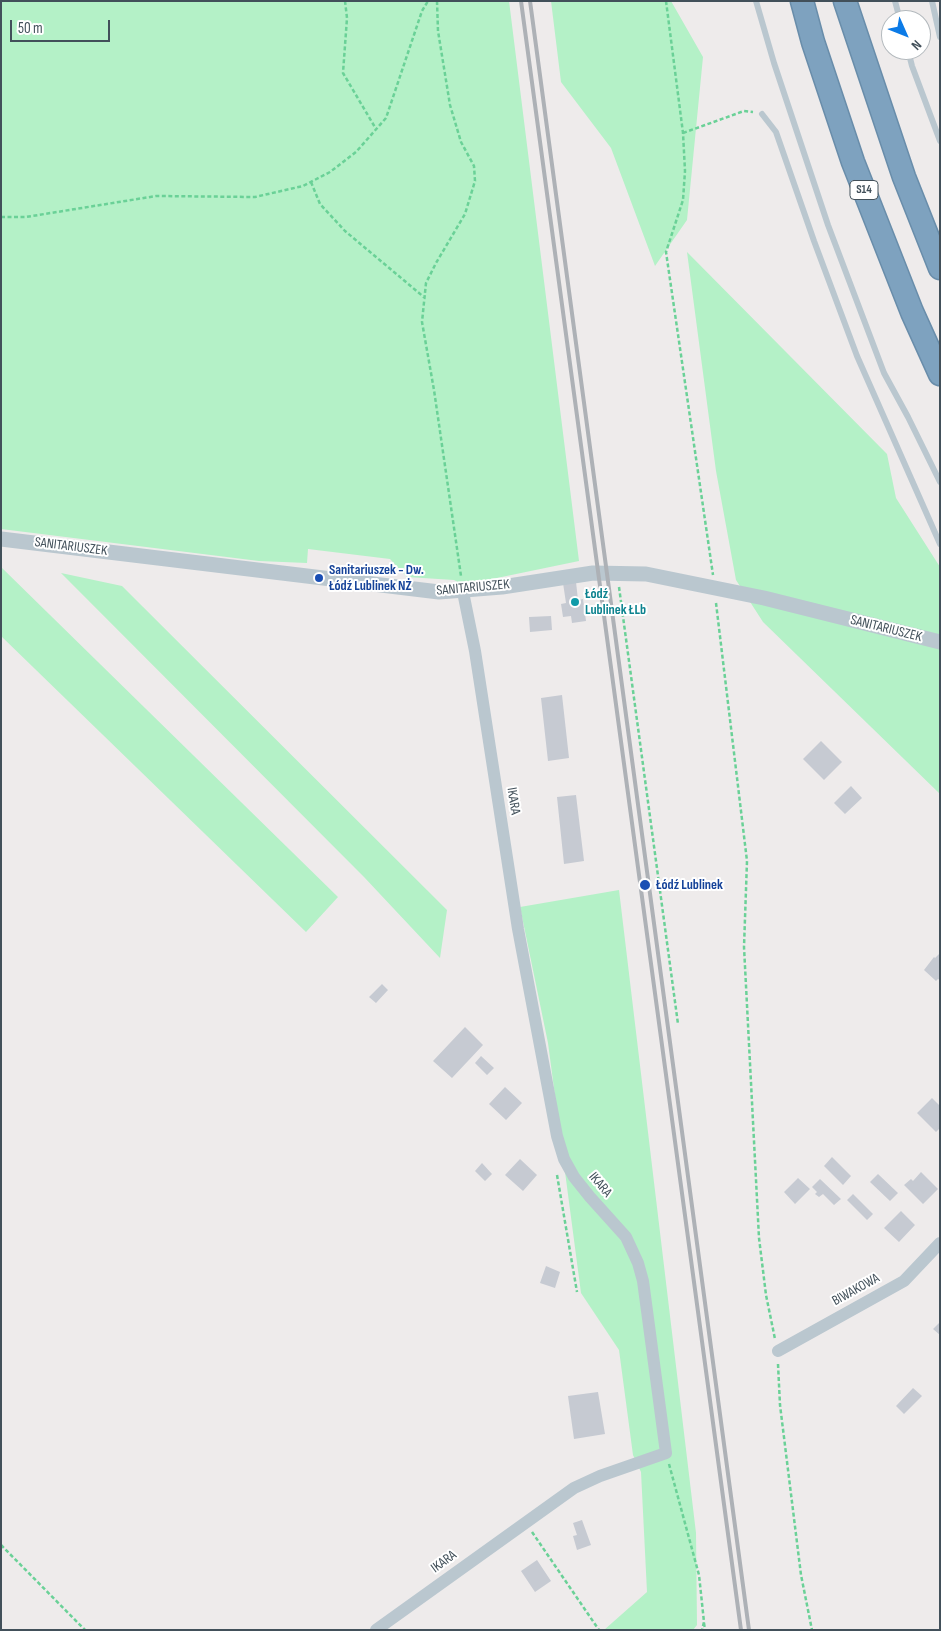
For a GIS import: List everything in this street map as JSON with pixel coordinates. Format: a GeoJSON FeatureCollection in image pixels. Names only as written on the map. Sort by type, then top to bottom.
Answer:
{"type":"FeatureCollection","features":[{"type":"Feature","properties":{"kind":"highway","name":"S14"},"geometry":{"type":"LineString","coordinates":[[802,1],[813,42],[853,162],[912,312],[940,374]]}},
{"type":"Feature","properties":{"kind":"highway"},"geometry":{"type":"LineString","coordinates":[[845,1],[904,177],[940,268]]}},
{"type":"Feature","properties":{"kind":"street","name":"SANITARIUSZEK"},"geometry":{"type":"LineString","coordinates":[[1,539],[429,592],[463,592],[598,573],[652,575],[940,642]]}},
{"type":"Feature","properties":{"kind":"street","name":"IKARA"},"geometry":{"type":"LineString","coordinates":[[376,1630],[393,1625],[551,1502],[588,1480],[666,1453],[643,1281],[638,1263],[626,1237],[574,1177],[564,1158],[557,1136],[518,929],[475,650],[463,592]]}},
{"type":"Feature","properties":{"kind":"street","name":"BIWAKOWA"},"geometry":{"type":"LineString","coordinates":[[778,1351],[904,1281],[940,1243]]}},
{"type":"Feature","properties":{"kind":"lane"},"geometry":{"type":"LineString","coordinates":[[756,1],[774,63],[828,225],[880,363],[940,482]]}},
{"type":"Feature","properties":{"kind":"lane"},"geometry":{"type":"LineString","coordinates":[[932,1],[940,37]]}},
{"type":"Feature","properties":{"kind":"lane"},"geometry":{"type":"LineString","coordinates":[[910,60],[940,140]]}},
{"type":"Feature","properties":{"kind":"lane"},"geometry":{"type":"LineString","coordinates":[[762,114],[776,132],[814,242],[857,356],[940,544]]}},
{"type":"Feature","properties":{"kind":"path"},"geometry":{"type":"LineString","coordinates":[[345,1],[347,18],[343,73],[376,129]]}},
{"type":"Feature","properties":{"kind":"path"},"geometry":{"type":"LineString","coordinates":[[1,217],[26,217],[156,196],[255,197],[303,186],[311,182],[330,172],[356,152],[386,118],[422,11],[428,1]]}},
{"type":"Feature","properties":{"kind":"path"},"geometry":{"type":"LineString","coordinates":[[437,1],[438,30],[450,105],[461,142],[474,166],[475,181],[465,214],[426,283],[422,322],[436,400],[463,592]]}},
{"type":"Feature","properties":{"kind":"path"},"geometry":{"type":"LineString","coordinates":[[666,1],[685,170],[683,200],[666,252],[714,588],[747,861],[744,947],[759,1238],[766,1295],[778,1351],[780,1405],[801,1575],[812,1630]]}},
{"type":"Feature","properties":{"kind":"path"},"geometry":{"type":"LineString","coordinates":[[682,132],[744,111],[762,114]]}},
{"type":"Feature","properties":{"kind":"path"},"geometry":{"type":"LineString","coordinates":[[311,182],[320,204],[345,231],[424,298]]}},
{"type":"Feature","properties":{"kind":"path"},"geometry":{"type":"LineString","coordinates":[[618,581],[678,1024]]}},
{"type":"Feature","properties":{"kind":"path"},"geometry":{"type":"LineString","coordinates":[[557,1168],[577,1292]]}},
{"type":"Feature","properties":{"kind":"path"},"geometry":{"type":"LineString","coordinates":[[666,1453],[699,1575],[704,1630]]}},
{"type":"Feature","properties":{"kind":"path"},"geometry":{"type":"LineString","coordinates":[[525,1523],[599,1630]]}},
{"type":"Feature","properties":{"kind":"path"},"geometry":{"type":"LineString","coordinates":[[1,1545],[85,1630]]}},
{"type":"Feature","properties":{"kind":"green space"},"geometry":{"type":"Polygon","coordinates":[[[1,1],[509,1],[579,561],[463,585],[454,580],[407,577],[390,559],[308,549],[307,563],[259,561],[1,529],[1,1]]]}},
{"type":"Feature","properties":{"kind":"green space"},"geometry":{"type":"Polygon","coordinates":[[[551,1],[671,1],[703,57],[687,220],[655,266],[611,148],[561,82],[551,1]]]}},
{"type":"Feature","properties":{"kind":"green space"},"geometry":{"type":"Polygon","coordinates":[[[687,252],[887,454],[896,498],[940,567],[940,794],[763,622],[736,580],[716,471],[687,252]]]}},
{"type":"Feature","properties":{"kind":"green space"},"geometry":{"type":"Polygon","coordinates":[[[1,567],[338,897],[306,932],[1,636],[1,567]]]}},
{"type":"Feature","properties":{"kind":"green space"},"geometry":{"type":"Polygon","coordinates":[[[61,573],[122,586],[447,910],[440,958],[364,877],[61,573]]]}},
{"type":"Feature","properties":{"kind":"green space"},"geometry":{"type":"Polygon","coordinates":[[[619,890],[696,1533],[697,1625],[693,1630],[604,1630],[647,1592],[641,1472],[633,1455],[619,1350],[581,1293],[548,1043],[520,907],[619,890]]]}},
{"type":"Feature","properties":{"kind":"building","name":"Łódź Lublinek ŁLb"},"geometry":{"type":"Polygon","coordinates":[[[576,582],[578,600],[583,599],[586,621],[572,623],[571,616],[563,617],[561,604],[566,603],[563,583],[576,582]]]}},
{"type":"Feature","properties":{"kind":"building"},"geometry":{"type":"Polygon","coordinates":[[[551,616],[552,630],[530,632],[529,617],[551,616]]]}},
{"type":"Feature","properties":{"kind":"building"},"geometry":{"type":"Polygon","coordinates":[[[562,695],[569,758],[548,761],[541,698],[562,695]]]}},
{"type":"Feature","properties":{"kind":"building"},"geometry":{"type":"Polygon","coordinates":[[[821,741],[842,762],[824,780],[803,759],[821,741]]]}},
{"type":"Feature","properties":{"kind":"building"},"geometry":{"type":"Polygon","coordinates":[[[851,786],[862,798],[845,814],[834,803],[851,786]]]}},
{"type":"Feature","properties":{"kind":"building"},"geometry":{"type":"Polygon","coordinates":[[[576,795],[584,861],[564,864],[557,797],[576,795]]]}},
{"type":"Feature","properties":{"kind":"building"},"geometry":{"type":"Polygon","coordinates":[[[940,953],[940,980],[936,981],[924,970],[934,957],[940,953]]]}},
{"type":"Feature","properties":{"kind":"building"},"geometry":{"type":"Polygon","coordinates":[[[382,984],[388,990],[376,1003],[369,997],[382,984]]]}},
{"type":"Feature","properties":{"kind":"building"},"geometry":{"type":"Polygon","coordinates":[[[465,1027],[483,1045],[452,1078],[433,1061],[465,1027]]]}},
{"type":"Feature","properties":{"kind":"building"},"geometry":{"type":"Polygon","coordinates":[[[481,1056],[494,1068],[487,1075],[475,1063],[481,1056]]]}},
{"type":"Feature","properties":{"kind":"building"},"geometry":{"type":"Polygon","coordinates":[[[505,1087],[522,1103],[506,1120],[489,1104],[505,1087]]]}},
{"type":"Feature","properties":{"kind":"building"},"geometry":{"type":"Polygon","coordinates":[[[932,1098],[940,1106],[940,1128],[936,1132],[917,1113],[932,1098]]]}},
{"type":"Feature","properties":{"kind":"building"},"geometry":{"type":"Polygon","coordinates":[[[832,1157],[851,1176],[843,1185],[824,1166],[832,1157]]]}},
{"type":"Feature","properties":{"kind":"building"},"geometry":{"type":"Polygon","coordinates":[[[520,1159],[537,1175],[523,1191],[505,1175],[520,1159]]]}},
{"type":"Feature","properties":{"kind":"building"},"geometry":{"type":"Polygon","coordinates":[[[482,1163],[492,1174],[485,1181],[475,1171],[482,1163]]]}},
{"type":"Feature","properties":{"kind":"building"},"geometry":{"type":"Polygon","coordinates":[[[921,1172],[938,1189],[923,1204],[904,1185],[911,1179],[913,1181],[921,1172]]]}},
{"type":"Feature","properties":{"kind":"building"},"geometry":{"type":"Polygon","coordinates":[[[878,1174],[898,1193],[890,1201],[870,1182],[878,1174]]]}},
{"type":"Feature","properties":{"kind":"building"},"geometry":{"type":"Polygon","coordinates":[[[798,1178],[810,1189],[795,1204],[784,1192],[798,1178]]]}},
{"type":"Feature","properties":{"kind":"building"},"geometry":{"type":"Polygon","coordinates":[[[820,1179],[841,1199],[834,1205],[823,1194],[819,1197],[815,1194],[817,1192],[812,1187],[820,1179]]]}},
{"type":"Feature","properties":{"kind":"building"},"geometry":{"type":"Polygon","coordinates":[[[853,1194],[873,1214],[867,1220],[847,1200],[853,1194]]]}},
{"type":"Feature","properties":{"kind":"building"},"geometry":{"type":"Polygon","coordinates":[[[901,1211],[915,1225],[899,1242],[884,1228],[901,1211]]]}},
{"type":"Feature","properties":{"kind":"building"},"geometry":{"type":"Polygon","coordinates":[[[546,1266],[560,1272],[555,1288],[540,1283],[546,1266]]]}},
{"type":"Feature","properties":{"kind":"building"},"geometry":{"type":"Polygon","coordinates":[[[940,1322],[940,1335],[933,1329],[940,1322]]]}},
{"type":"Feature","properties":{"kind":"building"},"geometry":{"type":"Polygon","coordinates":[[[913,1388],[922,1396],[904,1414],[896,1406],[913,1388]]]}},
{"type":"Feature","properties":{"kind":"building"},"geometry":{"type":"Polygon","coordinates":[[[598,1392],[605,1434],[574,1439],[568,1396],[598,1392]]]}},
{"type":"Feature","properties":{"kind":"building"},"geometry":{"type":"Polygon","coordinates":[[[582,1520],[591,1545],[577,1550],[573,1536],[577,1535],[573,1523],[582,1520]]]}},
{"type":"Feature","properties":{"kind":"building"},"geometry":{"type":"Polygon","coordinates":[[[537,1560],[551,1581],[535,1592],[521,1571],[537,1560]]]}},
{"type":"Feature","properties":{"kind":"railway"},"geometry":{"type":"LineString","coordinates":[[521,1],[741,1630]]}},
{"type":"Feature","properties":{"kind":"railway"},"geometry":{"type":"LineString","coordinates":[[530,1],[749,1630]]}},
{"type":"Feature","properties":{"kind":"place","name":"Sanitariuszek - Dw. Łódź Lublinek NŻ"},"geometry":{"type":"Point","coordinates":[319,578]}},
{"type":"Feature","properties":{"kind":"place","name":"Łódź Lublinek ŁLb"},"geometry":{"type":"Point","coordinates":[575,602]}},
{"type":"Feature","properties":{"kind":"place","name":"Łódź Lublinek"},"geometry":{"type":"Point","coordinates":[645,885]}}]}
